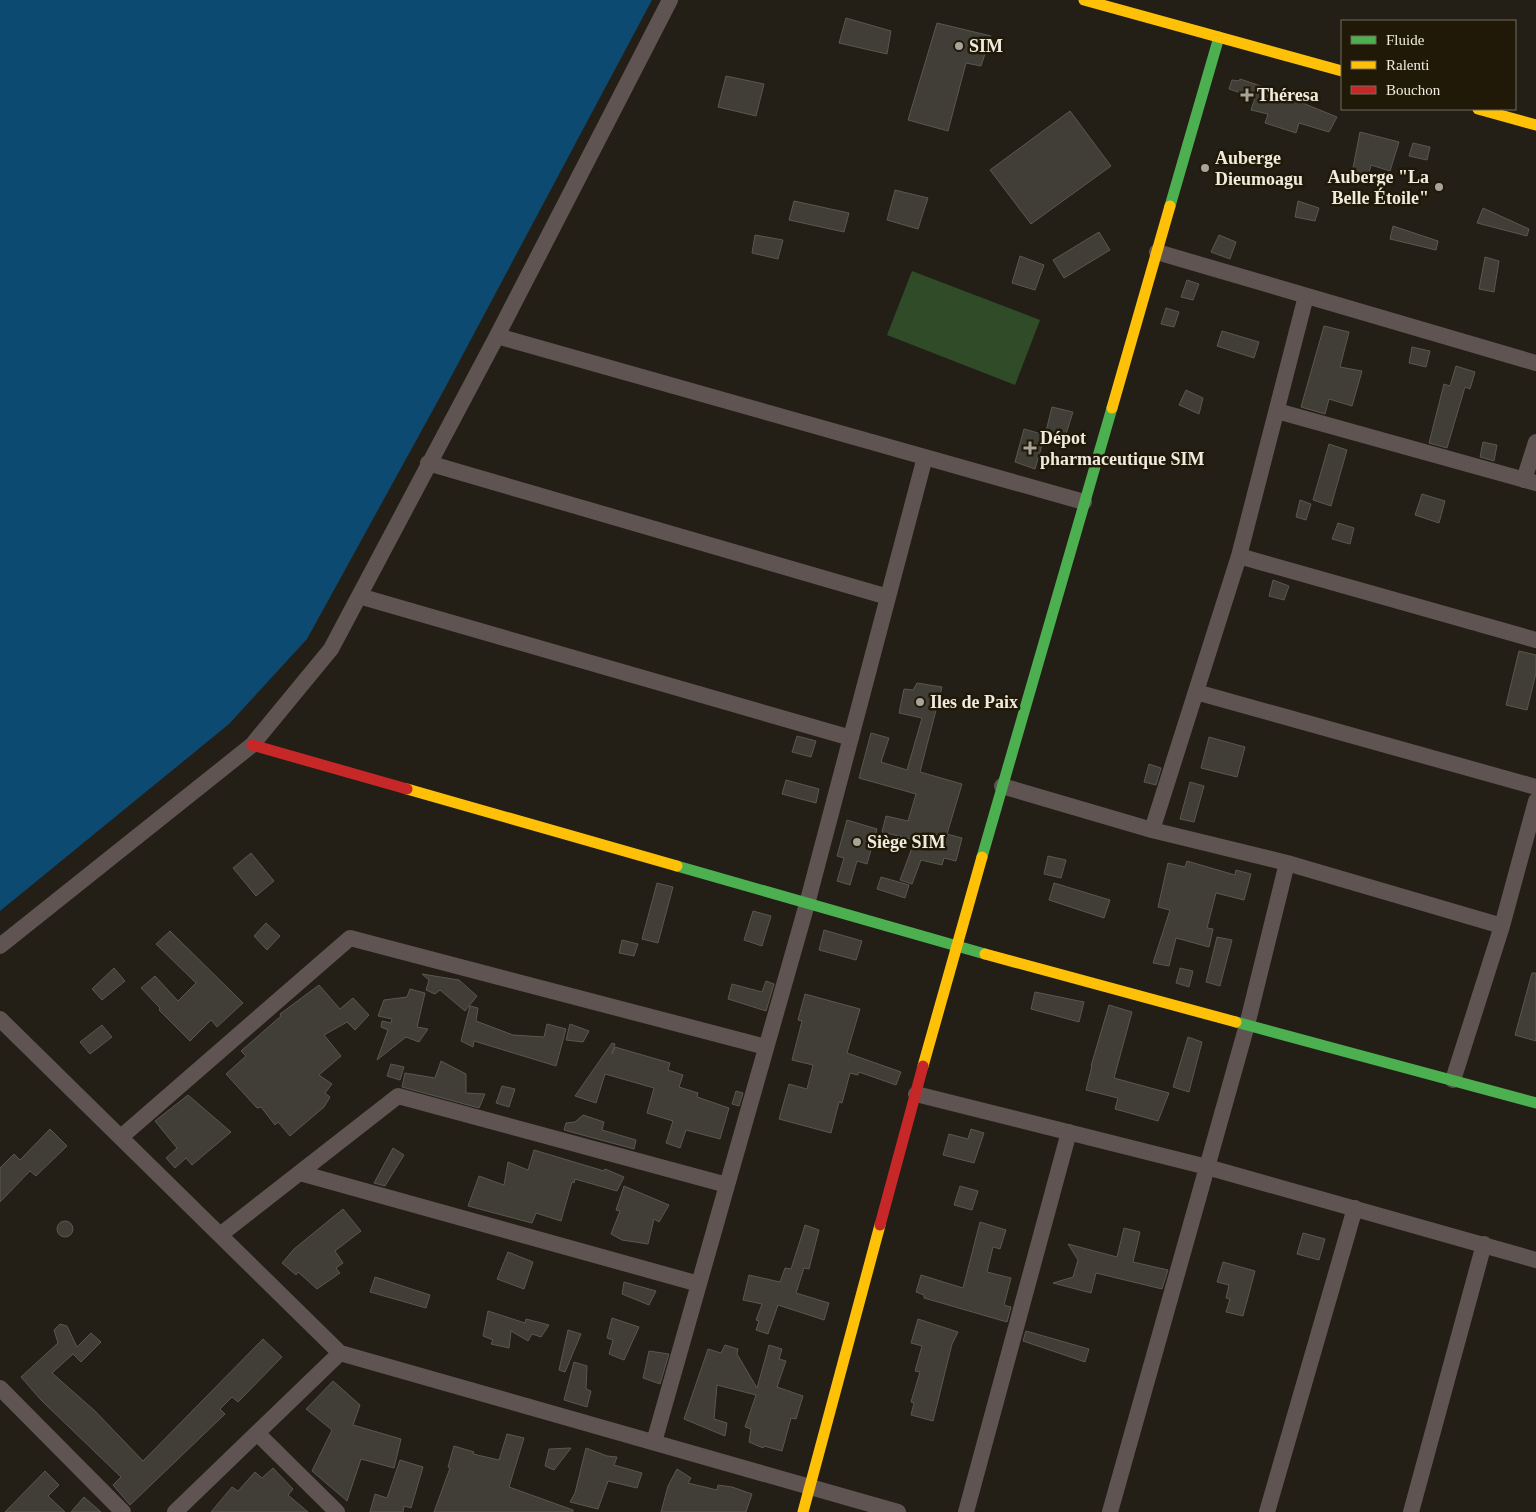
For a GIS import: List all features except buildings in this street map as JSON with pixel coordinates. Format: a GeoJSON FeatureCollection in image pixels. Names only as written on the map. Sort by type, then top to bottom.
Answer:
{"type":"FeatureCollection","features":[{"type":"Feature","properties":{"kind":"main road"},"geometry":{"type":"LineString","coordinates":[[1084,0],[1341,71]]}},
{"type":"Feature","properties":{"kind":"main road"},"geometry":{"type":"LineString","coordinates":[[803,1512],[956,946],[1219,37]]}},
{"type":"Feature","properties":{"kind":"main road"},"geometry":{"type":"LineString","coordinates":[[1482,110],[1536,125]]}},
{"type":"Feature","properties":{"kind":"main road"},"geometry":{"type":"LineString","coordinates":[[252,745],[956,946],[1536,1103]]}},
{"type":"Feature","properties":{"kind":"street"},"geometry":{"type":"LineString","coordinates":[[0,946],[252,745],[331,649],[497,336],[670,0]]}},
{"type":"Feature","properties":{"kind":"street"},"geometry":{"type":"LineString","coordinates":[[1157,252],[1536,363]]}},
{"type":"Feature","properties":{"kind":"street"},"geometry":{"type":"LineString","coordinates":[[1152,830],[1239,556],[1306,296]]}},
{"type":"Feature","properties":{"kind":"street"},"geometry":{"type":"LineString","coordinates":[[497,336],[1084,502]]}},
{"type":"Feature","properties":{"kind":"street"},"geometry":{"type":"LineString","coordinates":[[1277,411],[1530,481],[1536,442]]}},
{"type":"Feature","properties":{"kind":"street"},"geometry":{"type":"LineString","coordinates":[[654,1442],[807,904],[925,457]]}},
{"type":"Feature","properties":{"kind":"street"},"geometry":{"type":"LineString","coordinates":[[428,463],[888,597]]}},
{"type":"Feature","properties":{"kind":"street"},"geometry":{"type":"LineString","coordinates":[[1239,556],[1536,640]]}},
{"type":"Feature","properties":{"kind":"street"},"geometry":{"type":"LineString","coordinates":[[359,596],[851,738]]}},
{"type":"Feature","properties":{"kind":"street"},"geometry":{"type":"LineString","coordinates":[[1196,692],[1536,787]]}},
{"type":"Feature","properties":{"kind":"street"},"geometry":{"type":"LineString","coordinates":[[1002,786],[1152,830],[1287,862],[1502,926]]}},
{"type":"Feature","properties":{"kind":"street"},"geometry":{"type":"LineString","coordinates":[[1453,1080],[1502,926],[1536,801]]}},
{"type":"Feature","properties":{"kind":"street"},"geometry":{"type":"LineString","coordinates":[[1110,1512],[1247,1025],[1287,862]]}},
{"type":"Feature","properties":{"kind":"street"},"geometry":{"type":"LineString","coordinates":[[120,1138],[350,938],[766,1047]]}},
{"type":"Feature","properties":{"kind":"street"},"geometry":{"type":"LineString","coordinates":[[0,1019],[340,1353],[898,1512]]}},
{"type":"Feature","properties":{"kind":"street"},"geometry":{"type":"LineString","coordinates":[[916,1094],[1207,1167],[1536,1260]]}},
{"type":"Feature","properties":{"kind":"street"},"geometry":{"type":"LineString","coordinates":[[220,1235],[398,1096],[727,1185]]}},
{"type":"Feature","properties":{"kind":"street"},"geometry":{"type":"LineString","coordinates":[[966,1512],[1068,1132]]}},
{"type":"Feature","properties":{"kind":"street"},"geometry":{"type":"LineString","coordinates":[[300,1173],[699,1284]]}},
{"type":"Feature","properties":{"kind":"street"},"geometry":{"type":"LineString","coordinates":[[1267,1512],[1355,1208]]}},
{"type":"Feature","properties":{"kind":"street"},"geometry":{"type":"LineString","coordinates":[[1411,1512],[1484,1244]]}},
{"type":"Feature","properties":{"kind":"street"},"geometry":{"type":"LineString","coordinates":[[175,1512],[340,1353]]}},
{"type":"Feature","properties":{"kind":"street"},"geometry":{"type":"LineString","coordinates":[[0,1388],[123,1512]]}},
{"type":"Feature","properties":{"kind":"street"},"geometry":{"type":"LineString","coordinates":[[256,1433],[337,1512]]}},
{"type":"Feature","properties":{"kind":"green space"},"geometry":{"type":"Polygon","coordinates":[[[912,271],[1040,320],[1015,385],[887,335],[912,271]]]}},
{"type":"Feature","properties":{"kind":"water"},"geometry":{"type":"Polygon","coordinates":[[[0,0],[652,0],[445,388],[307,639],[229,724],[0,911],[0,0]]]}},
{"type":"Feature","properties":{"kind":"traffic: fast"},"geometry":{"type":"LineString","coordinates":[[1170,206],[1219,37]]}},
{"type":"Feature","properties":{"kind":"traffic: fast"},"geometry":{"type":"LineString","coordinates":[[982,857],[1112,408]]}},
{"type":"Feature","properties":{"kind":"traffic: fast"},"geometry":{"type":"LineString","coordinates":[[677,866],[985,954]]}},
{"type":"Feature","properties":{"kind":"traffic: fast"},"geometry":{"type":"LineString","coordinates":[[1236,1022],[1536,1103]]}},
{"type":"Feature","properties":{"kind":"traffic: slow"},"geometry":{"type":"LineString","coordinates":[[1084,0],[1341,71]]}},
{"type":"Feature","properties":{"kind":"traffic: slow"},"geometry":{"type":"LineString","coordinates":[[1482,110],[1536,125]]}},
{"type":"Feature","properties":{"kind":"traffic: slow"},"geometry":{"type":"LineString","coordinates":[[1112,408],[1170,206]]}},
{"type":"Feature","properties":{"kind":"traffic: slow"},"geometry":{"type":"LineString","coordinates":[[407,789],[677,866]]}},
{"type":"Feature","properties":{"kind":"traffic: slow"},"geometry":{"type":"LineString","coordinates":[[923,1066],[982,857]]}},
{"type":"Feature","properties":{"kind":"traffic: slow"},"geometry":{"type":"LineString","coordinates":[[985,954],[1236,1022]]}},
{"type":"Feature","properties":{"kind":"traffic: slow"},"geometry":{"type":"LineString","coordinates":[[803,1512],[880,1225]]}},
{"type":"Feature","properties":{"kind":"traffic: jam"},"geometry":{"type":"LineString","coordinates":[[252,745],[407,789]]}},
{"type":"Feature","properties":{"kind":"traffic: jam"},"geometry":{"type":"LineString","coordinates":[[880,1225],[923,1066]]}},
{"type":"Feature","properties":{"kind":"place","name":"SIM"},"geometry":{"type":"Point","coordinates":[959,46]}},
{"type":"Feature","properties":{"kind":"place","name":"Théresa"},"geometry":{"type":"Point","coordinates":[1247,95]}},
{"type":"Feature","properties":{"kind":"place","name":"Auberge Dieumoagu"},"geometry":{"type":"Point","coordinates":[1205,168]}},
{"type":"Feature","properties":{"kind":"place","name":"Auberge \"La Belle Étoile\""},"geometry":{"type":"Point","coordinates":[1439,187]}},
{"type":"Feature","properties":{"kind":"place","name":"Dépot pharmaceutique SIM"},"geometry":{"type":"Point","coordinates":[1030,448]}},
{"type":"Feature","properties":{"kind":"place","name":"Iles de Paix"},"geometry":{"type":"Point","coordinates":[920,702]}},
{"type":"Feature","properties":{"kind":"place","name":"Siège SIM"},"geometry":{"type":"Point","coordinates":[857,842]}}]}
